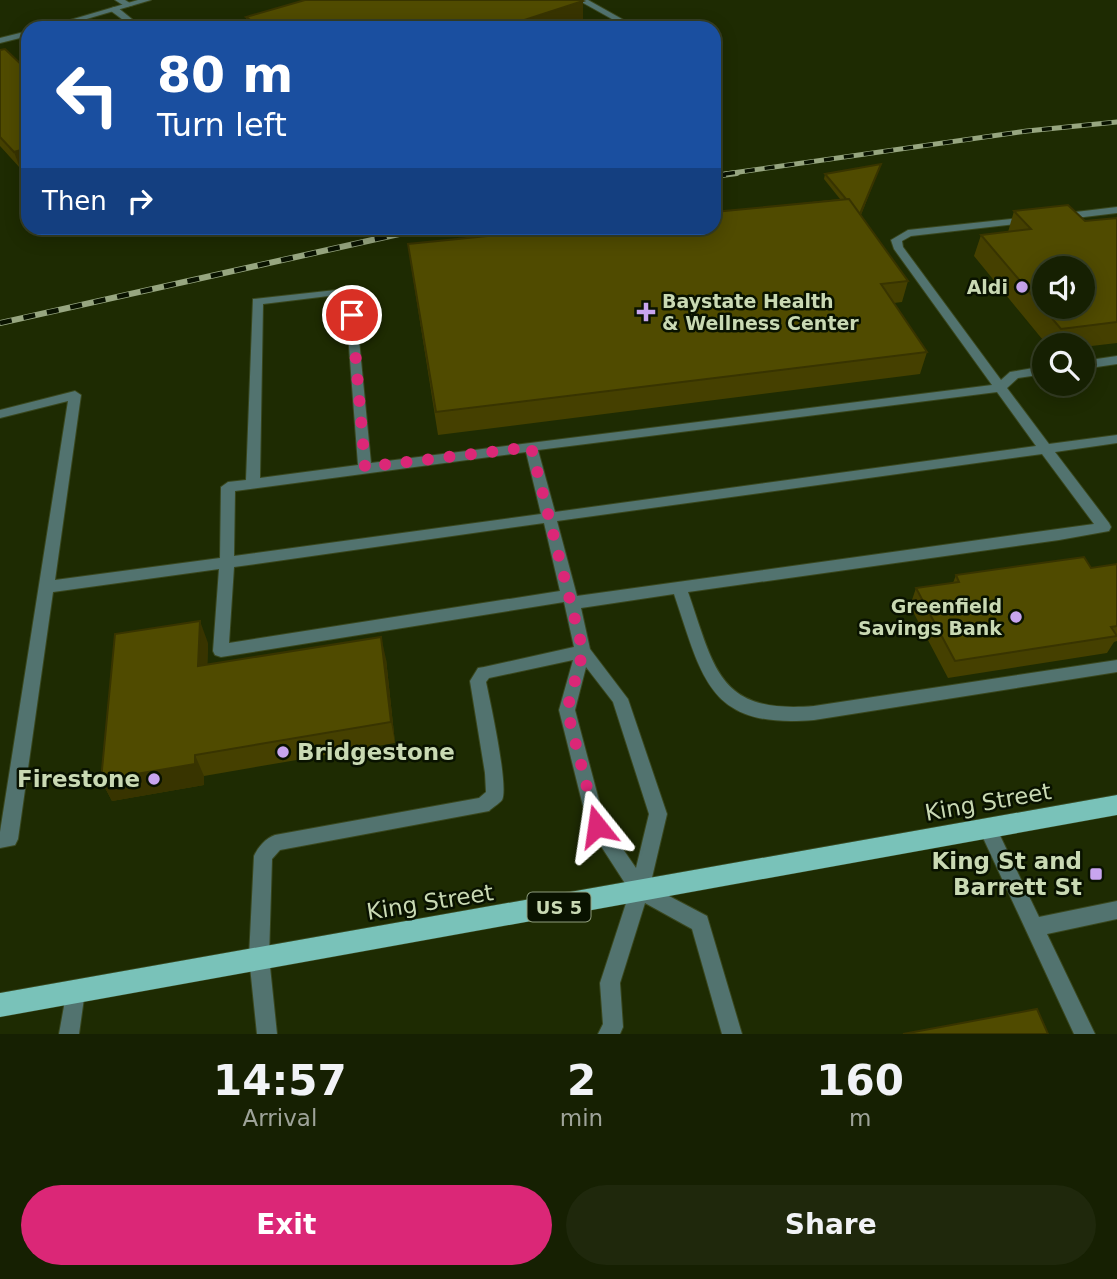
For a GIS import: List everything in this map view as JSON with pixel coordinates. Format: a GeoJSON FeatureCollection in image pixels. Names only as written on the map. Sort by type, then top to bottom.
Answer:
{"type":"FeatureCollection","features":[{"type":"Feature","properties":{"kind":"main road","name":"King Street"},"geometry":{"type":"LineString","coordinates":[[0,1005],[1117,805]]}},
{"type":"Feature","properties":{"kind":"street"},"geometry":{"type":"LineString","coordinates":[[119,0],[129,5]]}},
{"type":"Feature","properties":{"kind":"street"},"geometry":{"type":"LineString","coordinates":[[72,21],[147,0]]}},
{"type":"Feature","properties":{"kind":"street"},"geometry":{"type":"LineString","coordinates":[[582,0],[621,21]]}},
{"type":"Feature","properties":{"kind":"street"},"geometry":{"type":"LineString","coordinates":[[114,9],[130,21]]}},
{"type":"Feature","properties":{"kind":"street"},"geometry":{"type":"LineString","coordinates":[[0,41],[21,35]]}},
{"type":"Feature","properties":{"kind":"street"},"geometry":{"type":"LineString","coordinates":[[1052,217],[1117,210]]}},
{"type":"Feature","properties":{"kind":"street"},"geometry":{"type":"LineString","coordinates":[[1032,372],[1014,375],[999,388],[365,467],[228,487],[220,651],[570,599],[679,588],[1059,536],[1110,525],[1046,450],[999,388],[898,247],[896,240],[908,233],[1039,219]]}},
{"type":"Feature","properties":{"kind":"street"},"geometry":{"type":"LineString","coordinates":[[253,482],[257,301],[350,290],[365,467]]}},
{"type":"Feature","properties":{"kind":"street"},"geometry":{"type":"LineString","coordinates":[[1095,363],[1117,360]]}},
{"type":"Feature","properties":{"kind":"street"},"geometry":{"type":"LineString","coordinates":[[0,414],[75,396],[9,839],[0,840]]}},
{"type":"Feature","properties":{"kind":"street"},"geometry":{"type":"LineString","coordinates":[[47,587],[1117,439]]}},
{"type":"Feature","properties":{"kind":"street"},"geometry":{"type":"LineString","coordinates":[[531,447],[583,651],[620,699],[658,814],[640,890],[610,983],[613,1032]]}},
{"type":"Feature","properties":{"kind":"street"},"geometry":{"type":"LineString","coordinates":[[679,588],[715,684],[734,700],[763,714],[785,716],[814,713],[1117,666]]}},
{"type":"Feature","properties":{"kind":"street"},"geometry":{"type":"LineString","coordinates":[[583,651],[567,710],[597,826],[640,890],[699,923],[732,1034]]}},
{"type":"Feature","properties":{"kind":"street"},"geometry":{"type":"LineString","coordinates":[[267,1034],[259,957],[263,856],[275,844],[483,805],[495,796],[494,774],[478,681],[484,673],[583,651]]}},
{"type":"Feature","properties":{"kind":"street"},"geometry":{"type":"LineString","coordinates":[[988,829],[1085,1034]]}},
{"type":"Feature","properties":{"kind":"street"},"geometry":{"type":"LineString","coordinates":[[1034,927],[1117,910]]}},
{"type":"Feature","properties":{"kind":"street"},"geometry":{"type":"LineString","coordinates":[[69,1034],[75,991]]}},
{"type":"Feature","properties":{"kind":"building"},"geometry":{"type":"Polygon","coordinates":[[[305,0],[583,1],[521,21],[252,21],[246,17],[305,0]]]}},
{"type":"Feature","properties":{"kind":"building"},"geometry":{"type":"Polygon","coordinates":[[[5,49],[21,64],[21,150],[14,152],[0,137],[0,50],[5,49]]]}},
{"type":"Feature","properties":{"kind":"building"},"geometry":{"type":"Polygon","coordinates":[[[881,164],[860,214],[825,174],[881,164]]]}},
{"type":"Feature","properties":{"kind":"building"},"geometry":{"type":"Polygon","coordinates":[[[849,199],[908,281],[881,284],[927,352],[436,412],[408,244],[497,235],[721,235],[721,211],[849,199]]]}},
{"type":"Feature","properties":{"kind":"building"},"geometry":{"type":"Polygon","coordinates":[[[1068,205],[1085,221],[1117,218],[1117,322],[1061,329],[1052,319],[1095,319],[1095,256],[1032,256],[1032,295],[981,235],[1031,229],[1014,211],[1068,205]]]}},
{"type":"Feature","properties":{"kind":"building","name":"Greenfield Savings Bank"},"geometry":{"type":"Polygon","coordinates":[[[1084,557],[1091,568],[1117,564],[1117,626],[1111,627],[1117,636],[955,661],[916,588],[959,582],[956,575],[1084,557]]]}},
{"type":"Feature","properties":{"kind":"building"},"geometry":{"type":"Polygon","coordinates":[[[200,621],[198,666],[381,637],[391,722],[195,755],[195,764],[101,780],[115,634],[200,621]]]}},
{"type":"Feature","properties":{"kind":"building"},"geometry":{"type":"Polygon","coordinates":[[[1037,1009],[1048,1034],[903,1034],[1037,1009]]]}},
{"type":"Feature","properties":{"kind":"railway"},"geometry":{"type":"LineString","coordinates":[[725,174],[1027,131],[1117,122]]}},
{"type":"Feature","properties":{"kind":"railway"},"geometry":{"type":"LineString","coordinates":[[721,175],[737,173]]}},
{"type":"Feature","properties":{"kind":"railway"},"geometry":{"type":"LineString","coordinates":[[0,323],[395,235]]}},
{"type":"Feature","properties":{"kind":"place","name":"Aldi"},"geometry":{"type":"Point","coordinates":[1022,287]}},
{"type":"Feature","properties":{"kind":"place","name":"Baystate Health & Wellness Center"},"geometry":{"type":"Point","coordinates":[646,312]}},
{"type":"Feature","properties":{"kind":"place","name":"Greenfield Savings Bank"},"geometry":{"type":"Point","coordinates":[1016,617]}},
{"type":"Feature","properties":{"kind":"place","name":"Bridgestone"},"geometry":{"type":"Point","coordinates":[283,752]}},
{"type":"Feature","properties":{"kind":"place","name":"Firestone"},"geometry":{"type":"Point","coordinates":[154,779]}},
{"type":"Feature","properties":{"kind":"place","name":"King St and Barrett St"},"geometry":{"type":"Point","coordinates":[1096,874]}},
{"type":"Feature","properties":{"kind":"route"},"geometry":{"type":"LineString","coordinates":[[352,315],[365,467],[531,447],[583,651],[567,710],[597,826]]}}]}
